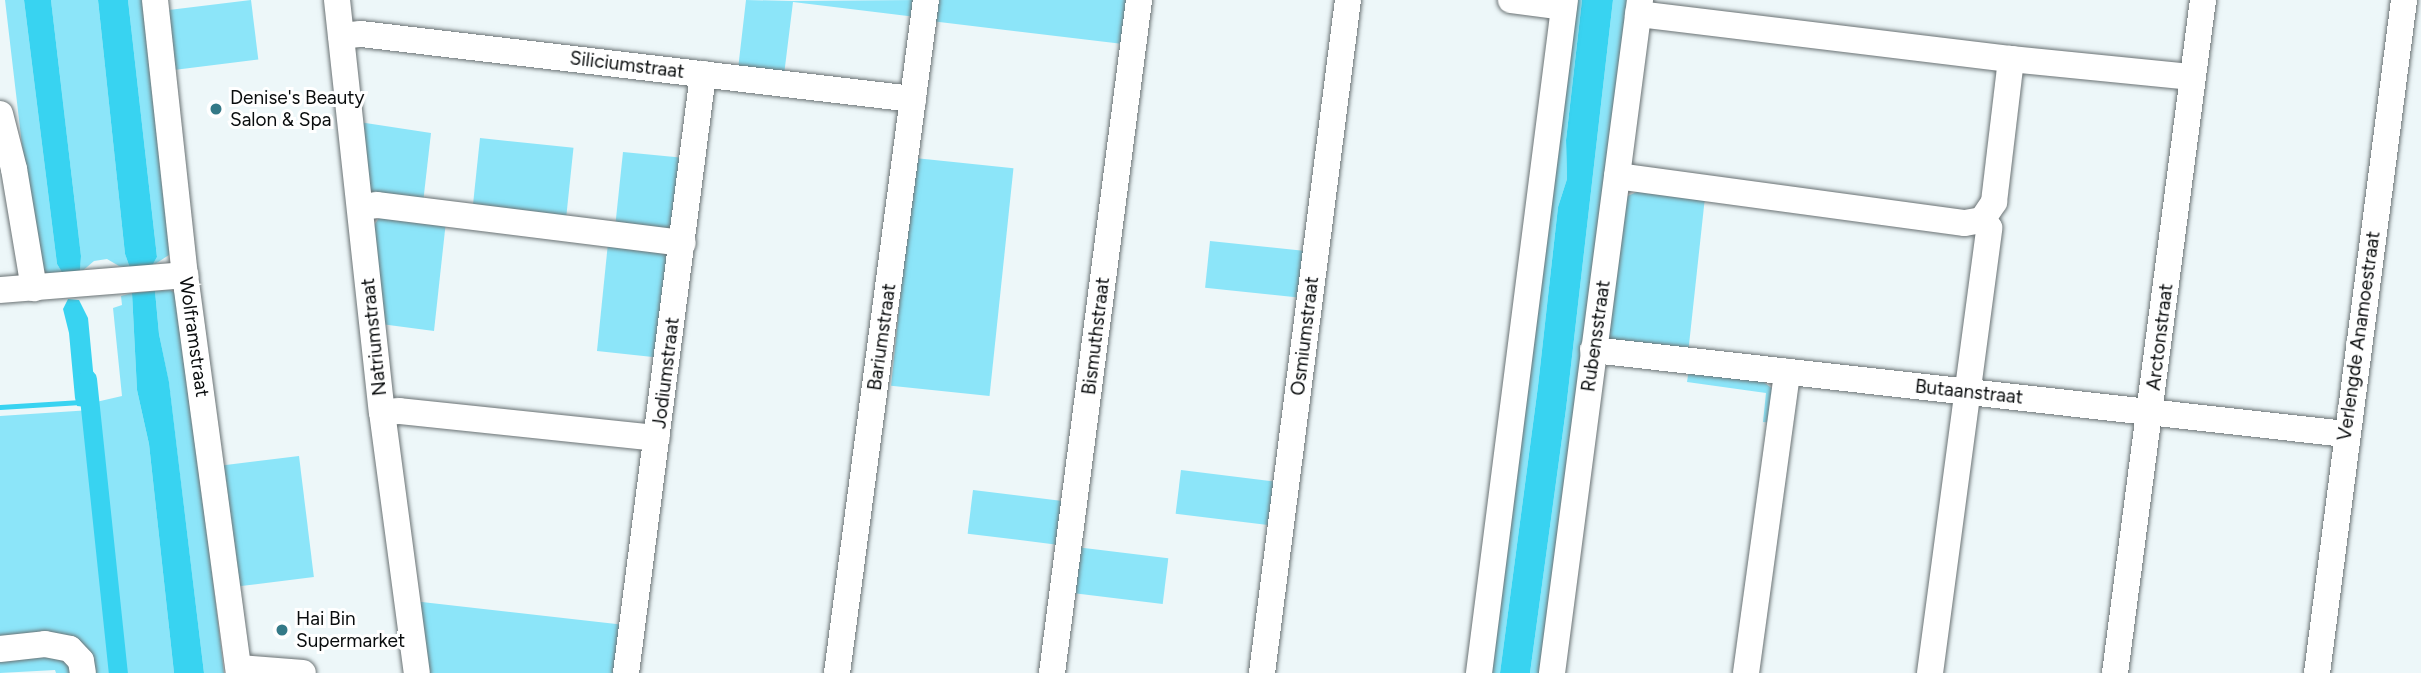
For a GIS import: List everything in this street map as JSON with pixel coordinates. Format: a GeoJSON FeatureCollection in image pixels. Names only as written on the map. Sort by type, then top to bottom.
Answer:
{"type":"FeatureCollection","features":[{"type":"Feature","properties":{"kind":"street","name":"Wolframstraat"},"geometry":{"type":"LineString","coordinates":[[155,0],[173,276],[239,671]]}},
{"type":"Feature","properties":{"kind":"street","name":"Natriumstraat"},"geometry":{"type":"LineString","coordinates":[[337,0],[382,412],[416,673]]}},
{"type":"Feature","properties":{"kind":"street","name":"Bariumstraat"},"geometry":{"type":"LineString","coordinates":[[837,673],[926,0]]}},
{"type":"Feature","properties":{"kind":"street","name":"Bismuthstraat"},"geometry":{"type":"LineString","coordinates":[[1052,673],[1139,0]]}},
{"type":"Feature","properties":{"kind":"street","name":"Osmiumstraat"},"geometry":{"type":"LineString","coordinates":[[1262,673],[1348,0]]}},
{"type":"Feature","properties":{"kind":"street"},"geometry":{"type":"LineString","coordinates":[[1479,673],[1564,3],[1511,0]]}},
{"type":"Feature","properties":{"kind":"street","name":"Arctonstraat"},"geometry":{"type":"LineString","coordinates":[[2115,673],[2203,0]]}},
{"type":"Feature","properties":{"kind":"street","name":"Verlengde Anamoestraat"},"geometry":{"type":"LineString","coordinates":[[2317,673],[2404,0]]}},
{"type":"Feature","properties":{"kind":"street"},"geometry":{"type":"LineString","coordinates":[[1639,7],[2011,60],[2192,77]]}},
{"type":"Feature","properties":{"kind":"street","name":"Rubensstraat"},"geometry":{"type":"LineString","coordinates":[[1552,673],[1639,7]]}},
{"type":"Feature","properties":{"kind":"street","name":"Siliciumstraat"},"geometry":{"type":"LineString","coordinates":[[341,36],[361,34],[913,99]]}},
{"type":"Feature","properties":{"kind":"street"},"geometry":{"type":"LineString","coordinates":[[1617,176],[1965,223],[1982,220],[1994,202],[2011,60]]}},
{"type":"Feature","properties":{"kind":"street","name":"Jodiumstraat"},"geometry":{"type":"LineString","coordinates":[[625,673],[703,74]]}},
{"type":"Feature","properties":{"kind":"street"},"geometry":{"type":"LineString","coordinates":[[0,114],[42,287]]}},
{"type":"Feature","properties":{"kind":"street"},"geometry":{"type":"LineString","coordinates":[[361,206],[377,205],[683,243]]}},
{"type":"Feature","properties":{"kind":"street"},"geometry":{"type":"LineString","coordinates":[[1930,673],[1989,228],[1982,220]]}},
{"type":"Feature","properties":{"kind":"street"},"geometry":{"type":"LineString","coordinates":[[0,290],[173,276]]}},
{"type":"Feature","properties":{"kind":"street","name":"Butaanstraat"},"geometry":{"type":"LineString","coordinates":[[1593,350],[1966,393],[2150,410],[2346,434]]}},
{"type":"Feature","properties":{"kind":"street"},"geometry":{"type":"LineString","coordinates":[[1746,673],[1787,372]]}},
{"type":"Feature","properties":{"kind":"street"},"geometry":{"type":"LineString","coordinates":[[382,412],[399,411],[657,438]]}},
{"type":"Feature","properties":{"kind":"street"},"geometry":{"type":"LineString","coordinates":[[0,649],[45,644],[71,649],[81,661],[83,673]]}},
{"type":"Feature","properties":{"kind":"street"},"geometry":{"type":"LineString","coordinates":[[239,671],[303,673]]}},
{"type":"Feature","properties":{"kind":"shaded area"},"geometry":{"type":"Polygon","coordinates":[[[5,0],[24,0],[57,264],[63,274],[44,275],[22,145],[5,0]]]}},
{"type":"Feature","properties":{"kind":"shaded area"},"geometry":{"type":"Polygon","coordinates":[[[24,0],[51,0],[81,256],[80,273],[63,274],[57,264],[24,0]]]}},
{"type":"Feature","properties":{"kind":"shaded area"},"geometry":{"type":"Polygon","coordinates":[[[51,0],[98,0],[125,254],[130,268],[119,266],[107,259],[94,261],[80,273],[81,256],[51,0]]]}},
{"type":"Feature","properties":{"kind":"shaded area"},"geometry":{"type":"Polygon","coordinates":[[[98,0],[128,0],[157,257],[152,266],[130,268],[125,254],[98,0]]]}},
{"type":"Feature","properties":{"kind":"shaded area"},"geometry":{"type":"Polygon","coordinates":[[[128,0],[143,0],[172,253],[152,266],[157,257],[128,0]]]}},
{"type":"Feature","properties":{"kind":"shaded area"},"geometry":{"type":"Polygon","coordinates":[[[251,0],[258,60],[172,70],[165,11],[251,0]]]}},
{"type":"Feature","properties":{"kind":"shaded area"},"geometry":{"type":"Polygon","coordinates":[[[746,0],[918,0],[916,17],[793,2],[784,75],[738,69],[746,0]]]}},
{"type":"Feature","properties":{"kind":"shaded area"},"geometry":{"type":"Polygon","coordinates":[[[934,0],[1129,0],[1123,44],[931,21],[934,0]]]}},
{"type":"Feature","properties":{"kind":"shaded area"},"geometry":{"type":"Polygon","coordinates":[[[1573,0],[1582,0],[1566,140],[1567,179],[1558,207],[1538,386],[1500,673],[1487,673],[1573,0]]]}},
{"type":"Feature","properties":{"kind":"shaded area"},"geometry":{"type":"Polygon","coordinates":[[[1582,0],[1613,0],[1566,409],[1530,673],[1500,673],[1538,386],[1558,207],[1567,179],[1566,140],[1582,0]]]}},
{"type":"Feature","properties":{"kind":"shaded area"},"geometry":{"type":"Polygon","coordinates":[[[1613,0],[1631,0],[1543,673],[1530,673],[1566,409],[1613,0]]]}},
{"type":"Feature","properties":{"kind":"shaded area"},"geometry":{"type":"Polygon","coordinates":[[[359,122],[431,133],[423,203],[380,198],[370,191],[359,122]]]}},
{"type":"Feature","properties":{"kind":"shaded area"},"geometry":{"type":"Polygon","coordinates":[[[480,138],[573,148],[566,220],[472,211],[480,138]]]}},
{"type":"Feature","properties":{"kind":"shaded area"},"geometry":{"type":"Polygon","coordinates":[[[623,152],[685,158],[674,224],[665,231],[615,228],[623,152]]]}},
{"type":"Feature","properties":{"kind":"shaded area"},"geometry":{"type":"Polygon","coordinates":[[[915,158],[1013,168],[990,396],[891,386],[915,158]]]}},
{"type":"Feature","properties":{"kind":"shaded area"},"geometry":{"type":"Polygon","coordinates":[[[1639,191],[1705,197],[1688,354],[1609,341],[1605,333],[1623,198],[1639,191]]]}},
{"type":"Feature","properties":{"kind":"shaded area"},"geometry":{"type":"Polygon","coordinates":[[[379,218],[446,221],[434,331],[381,324],[373,227],[379,218]]]}},
{"type":"Feature","properties":{"kind":"shaded area"},"geometry":{"type":"Polygon","coordinates":[[[1210,241],[1305,251],[1301,298],[1205,288],[1210,241]]]}},
{"type":"Feature","properties":{"kind":"shaded area"},"geometry":{"type":"Polygon","coordinates":[[[608,243],[666,253],[672,261],[662,358],[597,351],[608,243]]]}},
{"type":"Feature","properties":{"kind":"shaded area"},"geometry":{"type":"Polygon","coordinates":[[[170,290],[179,295],[224,673],[204,673],[169,383],[159,334],[155,291],[170,290]]]}},
{"type":"Feature","properties":{"kind":"shaded area"},"geometry":{"type":"Polygon","coordinates":[[[155,291],[159,334],[169,382],[204,673],[174,673],[149,444],[137,390],[132,293],[155,291]]]}},
{"type":"Feature","properties":{"kind":"shaded area"},"geometry":{"type":"Polygon","coordinates":[[[132,293],[137,390],[149,444],[174,673],[89,673],[89,668],[0,643],[0,416],[91,410],[96,402],[122,396],[113,308],[122,305],[121,296],[132,293]]]}},
{"type":"Feature","properties":{"kind":"shaded area"},"geometry":{"type":"Polygon","coordinates":[[[68,299],[79,300],[88,318],[96,402],[87,407],[77,406],[75,398],[69,333],[63,309],[68,299]]]}},
{"type":"Feature","properties":{"kind":"shaded area"},"geometry":{"type":"Polygon","coordinates":[[[1689,369],[1761,380],[1774,390],[1774,423],[1763,422],[1766,393],[1687,382],[1689,369]]]}},
{"type":"Feature","properties":{"kind":"shaded area"},"geometry":{"type":"Polygon","coordinates":[[[299,456],[314,577],[230,587],[216,466],[299,456]]]}},
{"type":"Feature","properties":{"kind":"shaded area"},"geometry":{"type":"Polygon","coordinates":[[[1181,470],[1277,482],[1272,525],[1176,514],[1181,470]]]}},
{"type":"Feature","properties":{"kind":"shaded area"},"geometry":{"type":"Polygon","coordinates":[[[973,490],[1066,501],[1061,545],[968,534],[973,490]]]}},
{"type":"Feature","properties":{"kind":"shaded area"},"geometry":{"type":"Polygon","coordinates":[[[1076,547],[1168,558],[1163,604],[1070,593],[1076,547]]]}},
{"type":"Feature","properties":{"kind":"shaded area"},"geometry":{"type":"Polygon","coordinates":[[[413,601],[625,625],[618,673],[425,673],[413,601]]]}},
{"type":"Feature","properties":{"kind":"shaded area"},"geometry":{"type":"Polygon","coordinates":[[[51,650],[78,673],[56,673],[55,670],[0,673],[0,655],[51,650]]]}},
{"type":"Feature","properties":{"kind":"waterway"},"geometry":{"type":"LineString","coordinates":[[87,379],[118,673]]}},
{"type":"Feature","properties":{"kind":"waterway"},"geometry":{"type":"LineString","coordinates":[[0,407],[81,402]]}},
{"type":"Feature","properties":{"kind":"place","name":"Denise's Beauty Salon & Spa"},"geometry":{"type":"Point","coordinates":[216,109]}},
{"type":"Feature","properties":{"kind":"place","name":"Hai Bin Supermarket"},"geometry":{"type":"Point","coordinates":[282,630]}}]}
